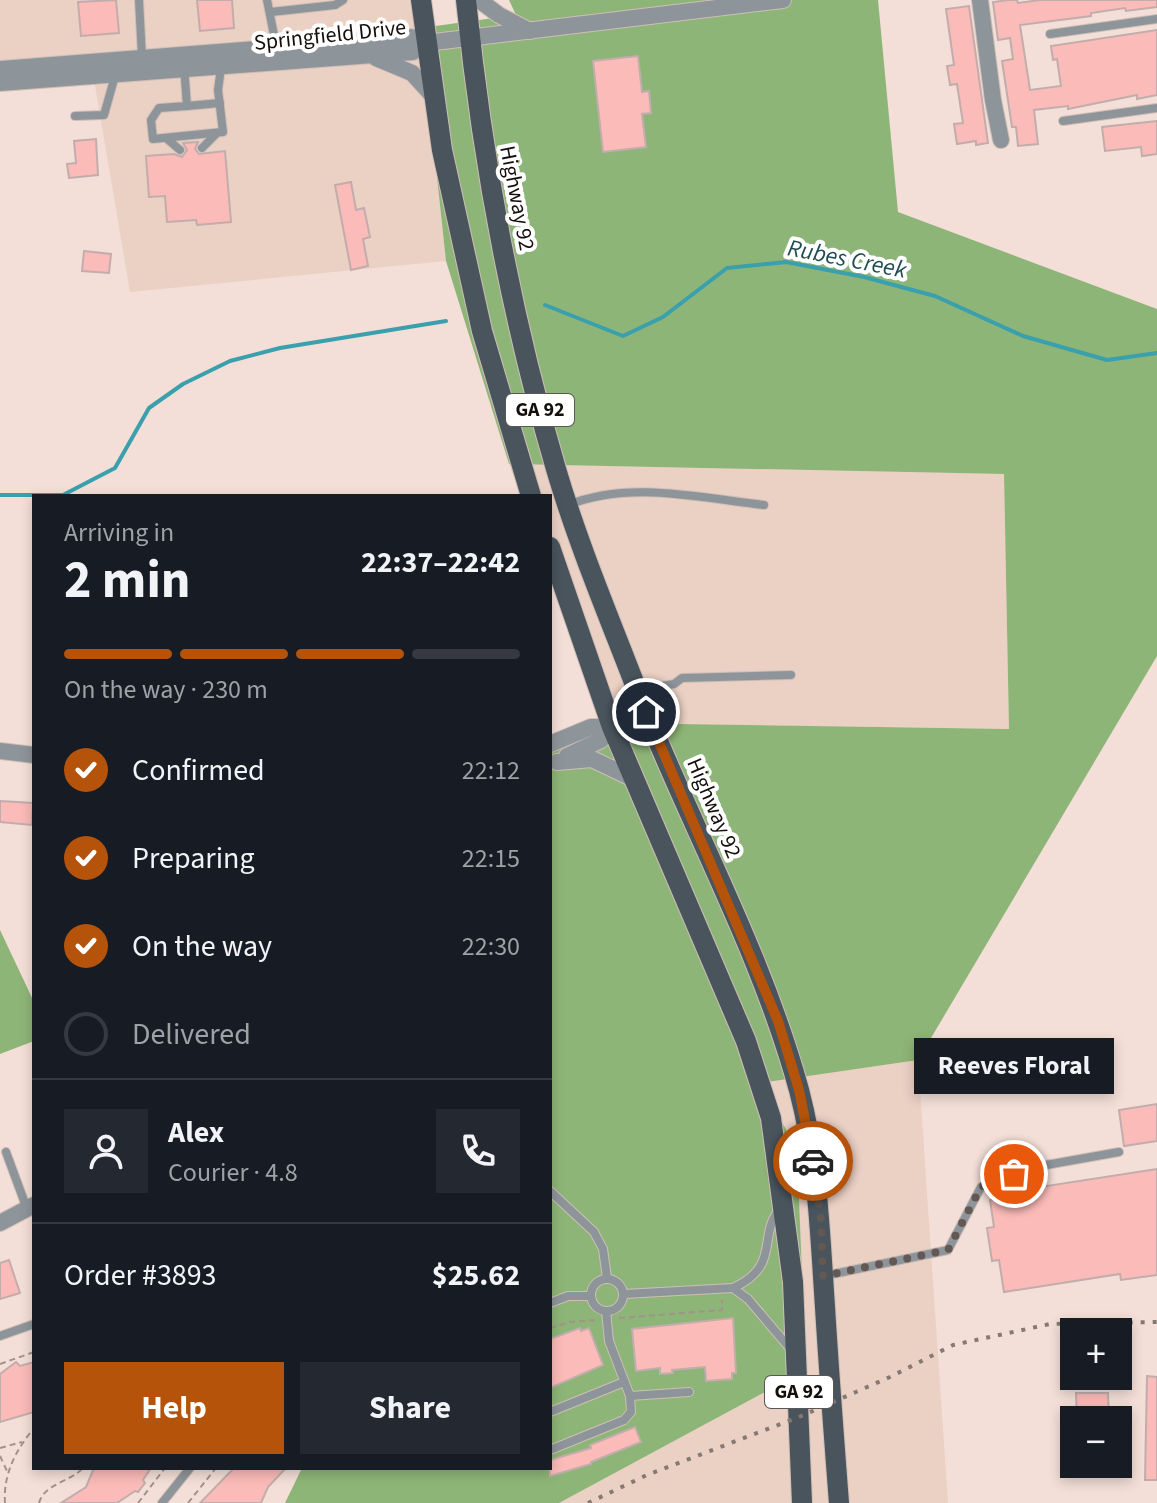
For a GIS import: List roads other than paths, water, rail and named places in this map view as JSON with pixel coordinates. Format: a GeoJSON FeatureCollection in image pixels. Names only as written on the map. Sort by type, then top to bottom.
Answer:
{"type":"FeatureCollection","features":[{"type":"Feature","properties":{"kind":"main road","name":"GA 92"},"geometry":{"type":"LineString","coordinates":[[421,0],[433,96],[482,331],[530,494]]}},
{"type":"Feature","properties":{"kind":"main road","name":"Highway 92"},"geometry":{"type":"LineString","coordinates":[[466,0],[483,150],[510,290],[568,506],[637,691],[778,1021],[810,1138],[821,1220],[839,1503]]}},
{"type":"Feature","properties":{"kind":"main road","name":"GA 92"},"geometry":{"type":"LineString","coordinates":[[552,553],[612,727],[758,1071],[771,1118],[793,1282],[802,1503]]}},
{"type":"Feature","properties":{"kind":"main road"},"geometry":{"type":"LineString","coordinates":[[793,1282],[823,1276]]}},
{"type":"Feature","properties":{"kind":"street"},"geometry":{"type":"LineString","coordinates":[[479,0],[499,15],[530,31]]}},
{"type":"Feature","properties":{"kind":"street"},"geometry":{"type":"LineString","coordinates":[[426,43],[708,5],[783,0]]}},
{"type":"Feature","properties":{"kind":"street"},"geometry":{"type":"LineString","coordinates":[[980,0],[1001,140]]}},
{"type":"Feature","properties":{"kind":"street","name":"Springfield Drive"},"geometry":{"type":"LineString","coordinates":[[0,69],[183,64],[277,56],[411,37],[426,43]]}},
{"type":"Feature","properties":{"kind":"street","name":"Springfield Drive"},"geometry":{"type":"LineString","coordinates":[[183,64],[221,68],[277,56],[366,56],[413,52],[426,43]]}},
{"type":"Feature","properties":{"kind":"street"},"geometry":{"type":"LineString","coordinates":[[366,56],[391,62],[412,73],[433,96]]}},
{"type":"Feature","properties":{"kind":"street","name":"Springfield Drive"},"geometry":{"type":"LineString","coordinates":[[0,83],[115,76],[143,67]]}},
{"type":"Feature","properties":{"kind":"street"},"geometry":{"type":"LineString","coordinates":[[552,743],[591,727],[612,727],[646,712]]}},
{"type":"Feature","properties":{"kind":"street"},"geometry":{"type":"LineString","coordinates":[[554,763],[601,740],[612,727]]}},
{"type":"Feature","properties":{"kind":"street"},"geometry":{"type":"LineString","coordinates":[[0,751],[32,755]]}},
{"type":"Feature","properties":{"kind":"street"},"geometry":{"type":"LineString","coordinates":[[554,763],[592,759],[634,779]]}},
{"type":"Feature","properties":{"kind":"street"},"geometry":{"type":"LineString","coordinates":[[0,1223],[30,1208]]}},
{"type":"Feature","properties":{"kind":"lane"},"geometry":{"type":"LineString","coordinates":[[139,0],[143,67]]}},
{"type":"Feature","properties":{"kind":"lane"},"geometry":{"type":"LineString","coordinates":[[267,0],[277,56]]}},
{"type":"Feature","properties":{"kind":"lane"},"geometry":{"type":"LineString","coordinates":[[271,12],[335,5],[343,0]]}},
{"type":"Feature","properties":{"kind":"lane"},"geometry":{"type":"LineString","coordinates":[[1050,34],[1157,19]]}},
{"type":"Feature","properties":{"kind":"lane"},"geometry":{"type":"LineString","coordinates":[[183,64],[187,106]]}},
{"type":"Feature","properties":{"kind":"lane"},"geometry":{"type":"LineString","coordinates":[[220,103],[159,108],[151,120],[153,139],[223,132],[221,68]]}},
{"type":"Feature","properties":{"kind":"lane"},"geometry":{"type":"LineString","coordinates":[[75,116],[104,115],[115,76]]}},
{"type":"Feature","properties":{"kind":"lane"},"geometry":{"type":"LineString","coordinates":[[1063,121],[1157,108]]}},
{"type":"Feature","properties":{"kind":"lane"},"geometry":{"type":"LineString","coordinates":[[202,148],[217,133]]}},
{"type":"Feature","properties":{"kind":"lane"},"geometry":{"type":"LineString","coordinates":[[166,138],[180,150]]}},
{"type":"Feature","properties":{"kind":"lane"},"geometry":{"type":"LineString","coordinates":[[568,506],[607,494],[651,492],[764,505]]}},
{"type":"Feature","properties":{"kind":"lane"},"geometry":{"type":"LineString","coordinates":[[637,691],[674,684],[682,678],[791,675]]}},
{"type":"Feature","properties":{"kind":"lane"},"geometry":{"type":"LineString","coordinates":[[6,1152],[30,1208]]}},
{"type":"Feature","properties":{"kind":"lane"},"geometry":{"type":"LineString","coordinates":[[823,1276],[948,1250],[981,1187],[1046,1165],[1119,1152]]}},
{"type":"Feature","properties":{"kind":"lane"},"geometry":{"type":"LineString","coordinates":[[552,1193],[594,1232],[603,1249],[607,1278]]}},
{"type":"Feature","properties":{"kind":"lane"},"geometry":{"type":"LineString","coordinates":[[624,1294],[733,1288],[756,1274],[770,1240],[774,1217],[782,1208]]}},
{"type":"Feature","properties":{"kind":"lane"},"geometry":{"type":"LineString","coordinates":[[552,1449],[624,1420],[631,1412],[630,1396],[609,1341],[606,1315],[591,1296],[593,1286],[607,1278],[618,1282],[624,1294],[620,1305],[606,1315]]}},
{"type":"Feature","properties":{"kind":"lane"},"geometry":{"type":"LineString","coordinates":[[733,1288],[748,1299],[797,1357]]}},
{"type":"Feature","properties":{"kind":"lane"},"geometry":{"type":"LineString","coordinates":[[552,1302],[568,1296],[591,1296]]}},
{"type":"Feature","properties":{"kind":"lane"},"geometry":{"type":"LineString","coordinates":[[0,1336],[32,1325]]}},
{"type":"Feature","properties":{"kind":"lane"},"geometry":{"type":"LineString","coordinates":[[552,1411],[624,1382]]}},
{"type":"Feature","properties":{"kind":"lane"},"geometry":{"type":"LineString","coordinates":[[630,1396],[689,1392]]}},
{"type":"Feature","properties":{"kind":"lane"},"geometry":{"type":"LineString","coordinates":[[162,1503],[188,1470]]}},
{"type":"Feature","properties":{"kind":"waterway","name":"Rubes Creek"},"geometry":{"type":"LineString","coordinates":[[545,305],[623,336],[663,317],[727,268],[786,262],[864,277],[935,296],[1023,336],[1107,360],[1157,353]]}},
{"type":"Feature","properties":{"kind":"waterway","name":"Rubes Creek"},"geometry":{"type":"LineString","coordinates":[[65,494],[115,468],[149,408],[183,384],[230,361],[280,348],[446,321]]}},
{"type":"Feature","properties":{"kind":"waterway","name":"Rubes Creek"},"geometry":{"type":"LineString","coordinates":[[0,495],[32,495]]}},
{"type":"Feature","properties":{"kind":"railway"},"geometry":{"type":"LineString","coordinates":[[588,1503],[647,1475],[799,1417],[953,1345],[1050,1324],[1157,1322]]}},
{"type":"Feature","properties":{"kind":"place","name":"Reeves Floral"},"geometry":{"type":"Point","coordinates":[1014,1174]}}]}
